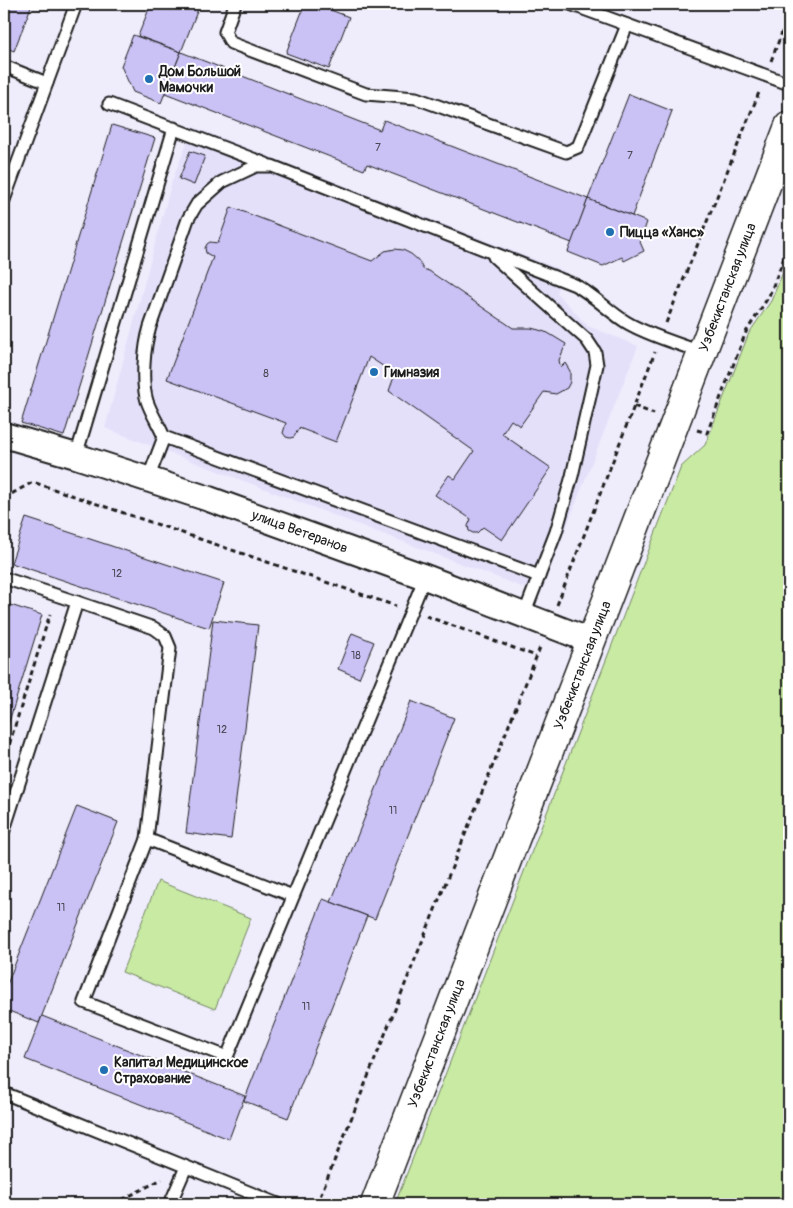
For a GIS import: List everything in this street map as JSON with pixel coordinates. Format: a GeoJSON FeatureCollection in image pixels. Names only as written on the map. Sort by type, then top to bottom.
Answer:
{"type":"FeatureCollection","features":[{"type":"Feature","properties":{"kind":"main road","name":"Узбекистанская улица"},"geometry":{"type":"LineString","coordinates":[[375,1204],[789,126]]}},
{"type":"Feature","properties":{"kind":"street","name":"улица Ветеранов"},"geometry":{"type":"LineString","coordinates":[[4,435],[148,479],[296,530],[591,641]]}},
{"type":"Feature","properties":{"kind":"lane"},"geometry":{"type":"LineString","coordinates":[[4,200],[76,4]]}},
{"type":"Feature","properties":{"kind":"lane"},"geometry":{"type":"LineString","coordinates":[[235,4],[225,32],[231,43],[366,94],[416,98],[566,152],[578,148],[627,25]]}},
{"type":"Feature","properties":{"kind":"lane"},"geometry":{"type":"LineString","coordinates":[[570,4],[789,84]]}},
{"type":"Feature","properties":{"kind":"lane"},"geometry":{"type":"LineString","coordinates":[[4,66],[47,83]]}},
{"type":"Feature","properties":{"kind":"lane"},"geometry":{"type":"LineString","coordinates":[[109,104],[575,285],[594,296],[626,322],[703,353]]}},
{"type":"Feature","properties":{"kind":"lane"},"geometry":{"type":"LineString","coordinates":[[76,456],[174,128]]}},
{"type":"Feature","properties":{"kind":"lane"},"geometry":{"type":"LineString","coordinates":[[272,166],[256,166],[222,182],[197,204],[188,219],[145,342],[147,401],[164,437],[539,576]]}},
{"type":"Feature","properties":{"kind":"lane"},"geometry":{"type":"LineString","coordinates":[[488,250],[588,340],[595,352],[597,365],[572,476],[556,532],[524,615]]}},
{"type":"Feature","properties":{"kind":"lane"},"geometry":{"type":"LineString","coordinates":[[148,479],[164,437]]}},
{"type":"Feature","properties":{"kind":"lane"},"geometry":{"type":"LineString","coordinates":[[4,578],[154,628],[165,636],[170,648],[147,839],[84,1002],[228,1057],[425,577]]}},
{"type":"Feature","properties":{"kind":"lane"},"geometry":{"type":"LineString","coordinates":[[4,830],[77,602]]}},
{"type":"Feature","properties":{"kind":"lane"},"geometry":{"type":"LineString","coordinates":[[147,839],[293,896]]}},
{"type":"Feature","properties":{"kind":"lane"},"geometry":{"type":"LineString","coordinates":[[4,1093],[278,1204]]}},
{"type":"Feature","properties":{"kind":"lane"},"geometry":{"type":"LineString","coordinates":[[170,1204],[186,1167]]}},
{"type":"Feature","properties":{"kind":"path"},"geometry":{"type":"LineString","coordinates":[[707,434],[746,332],[769,296],[789,245]]}},
{"type":"Feature","properties":{"kind":"path"},"geometry":{"type":"LineString","coordinates":[[4,498],[33,482],[412,611],[536,656]]}},
{"type":"Feature","properties":{"kind":"path"},"geometry":{"type":"LineString","coordinates":[[4,761],[50,614]]}},
{"type":"Feature","properties":{"kind":"path"},"geometry":{"type":"LineString","coordinates":[[114,1204],[186,1167]]}},
{"type":"Feature","properties":{"kind":"shaded area","name":"Гимназия"},"geometry":{"type":"Polygon","coordinates":[[[193,127],[564,271],[557,293],[588,326],[638,346],[540,594],[105,428],[172,181],[193,127]]]}},
{"type":"Feature","properties":{"kind":"green space"},"geometry":{"type":"Polygon","coordinates":[[[789,258],[789,1204],[395,1204],[681,467],[705,445],[749,333],[771,301],[789,258]]]}},
{"type":"Feature","properties":{"kind":"green space"},"geometry":{"type":"Polygon","coordinates":[[[158,881],[251,918],[215,1009],[122,972],[158,881]]]}},
{"type":"Feature","properties":{"kind":"building"},"geometry":{"type":"Polygon","coordinates":[[[4,4],[32,4],[14,51],[4,47],[4,4]]]}},
{"type":"Feature","properties":{"kind":"building"},"geometry":{"type":"Polygon","coordinates":[[[151,4],[200,4],[181,52],[138,36],[151,4]]]}},
{"type":"Feature","properties":{"kind":"building"},"geometry":{"type":"Polygon","coordinates":[[[305,4],[315,4],[349,17],[329,69],[286,53],[305,4]]]}},
{"type":"Feature","properties":{"kind":"building","name":"Дом Большой Мамочки"},"geometry":{"type":"Polygon","coordinates":[[[133,35],[181,52],[161,103],[133,92],[121,66],[133,35]]]}},
{"type":"Feature","properties":{"kind":"building"},"geometry":{"type":"Polygon","coordinates":[[[181,52],[380,130],[384,120],[588,199],[572,243],[367,164],[364,170],[165,93],[181,52]]]}},
{"type":"Feature","properties":{"kind":"building"},"geometry":{"type":"Polygon","coordinates":[[[629,94],[672,111],[632,216],[588,199],[629,94]]]}},
{"type":"Feature","properties":{"kind":"building"},"geometry":{"type":"Polygon","coordinates":[[[112,125],[155,138],[64,436],[21,423],[112,125]]]}},
{"type":"Feature","properties":{"kind":"building"},"geometry":{"type":"Polygon","coordinates":[[[190,151],[205,156],[194,185],[179,179],[190,151]]]}},
{"type":"Feature","properties":{"kind":"building","name":"Пицца «Ханс»"},"geometry":{"type":"Polygon","coordinates":[[[588,199],[647,222],[640,242],[644,251],[624,261],[622,257],[603,266],[568,252],[588,199]]]}},
{"type":"Feature","properties":{"kind":"building"},"geometry":{"type":"Polygon","coordinates":[[[231,207],[372,261],[385,251],[403,250],[418,260],[423,269],[429,271],[513,328],[539,330],[566,344],[559,360],[561,367],[565,363],[570,371],[570,382],[567,388],[556,394],[544,392],[520,426],[511,420],[502,434],[551,468],[502,540],[483,527],[477,533],[469,531],[468,526],[471,519],[435,495],[449,475],[455,479],[474,451],[389,391],[395,374],[369,357],[336,442],[299,428],[294,437],[286,437],[283,433],[286,423],[167,379],[213,257],[206,253],[205,248],[210,242],[218,243],[231,207]]]}},
{"type":"Feature","properties":{"kind":"building"},"geometry":{"type":"Polygon","coordinates":[[[26,518],[224,583],[209,628],[11,563],[26,518]]]}},
{"type":"Feature","properties":{"kind":"building"},"geometry":{"type":"Polygon","coordinates":[[[4,603],[42,615],[4,738],[4,603]]]}},
{"type":"Feature","properties":{"kind":"building"},"geometry":{"type":"Polygon","coordinates":[[[213,620],[258,625],[231,839],[186,833],[213,620]]]}},
{"type":"Feature","properties":{"kind":"building"},"geometry":{"type":"Polygon","coordinates":[[[352,633],[374,642],[359,678],[338,669],[352,633]]]}},
{"type":"Feature","properties":{"kind":"building"},"geometry":{"type":"Polygon","coordinates":[[[411,701],[454,718],[375,919],[331,902],[411,701]]]}},
{"type":"Feature","properties":{"kind":"building"},"geometry":{"type":"Polygon","coordinates":[[[77,806],[118,822],[39,1023],[4,1009],[4,992],[77,806]]]}},
{"type":"Feature","properties":{"kind":"building"},"geometry":{"type":"Polygon","coordinates":[[[323,899],[367,916],[288,1118],[244,1101],[323,899]]]}},
{"type":"Feature","properties":{"kind":"building"},"geometry":{"type":"Polygon","coordinates":[[[42,1016],[245,1096],[229,1139],[25,1059],[42,1016]]]}},
{"type":"Feature","properties":{"kind":"place","name":"Дом Большой Мамочки"},"geometry":{"type":"Point","coordinates":[149,79]}},
{"type":"Feature","properties":{"kind":"place","name":"Пицца «Ханс»"},"geometry":{"type":"Point","coordinates":[610,232]}},
{"type":"Feature","properties":{"kind":"place","name":"Гимназия"},"geometry":{"type":"Point","coordinates":[374,372]}},
{"type":"Feature","properties":{"kind":"place","name":"Капитал Медицинское Страхование"},"geometry":{"type":"Point","coordinates":[104,1070]}}]}
